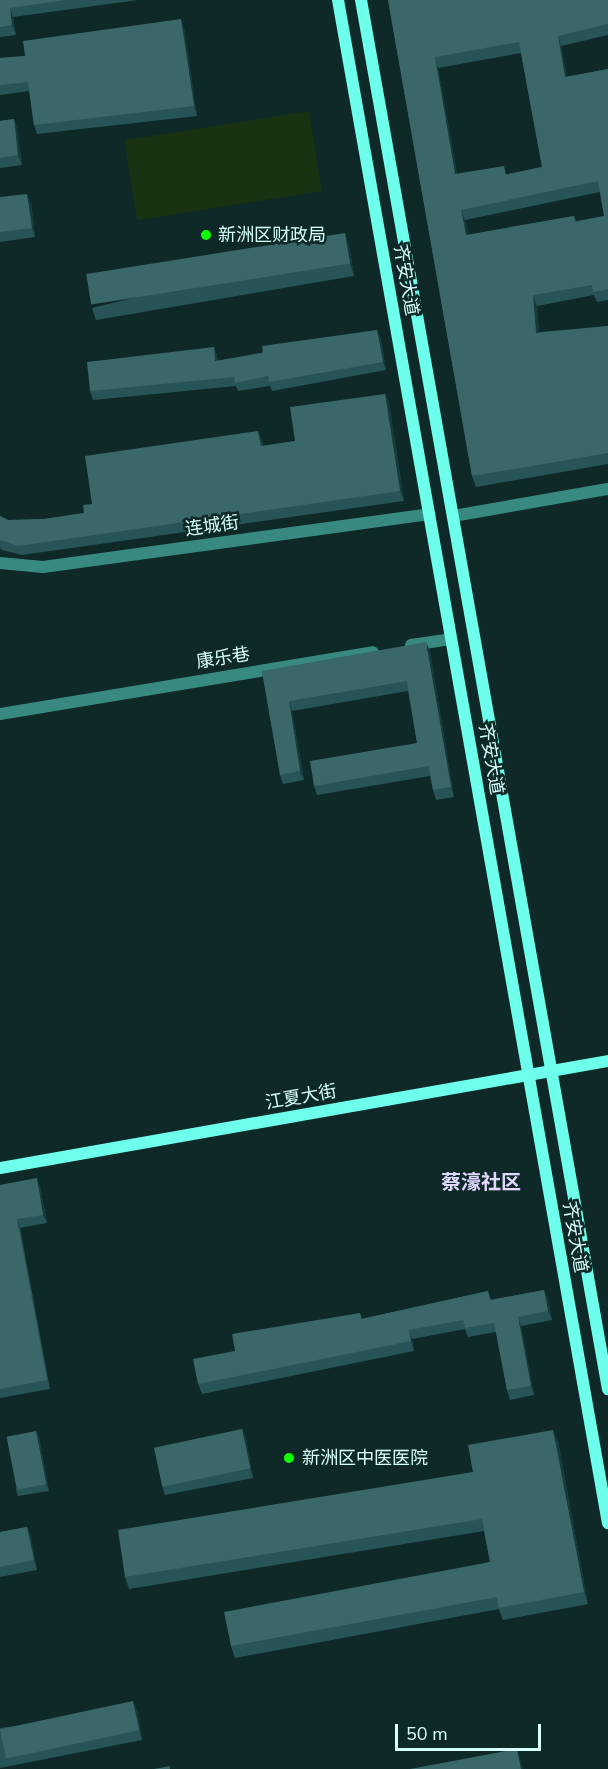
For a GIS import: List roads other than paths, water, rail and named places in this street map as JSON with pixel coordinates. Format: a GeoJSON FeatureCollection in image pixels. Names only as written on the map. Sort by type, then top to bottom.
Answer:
{"type":"FeatureCollection","features":[{"type":"Feature","properties":{"kind":"main road","name":"齐安大道"},"geometry":{"type":"LineString","coordinates":[[338,0],[608,1524]]}},
{"type":"Feature","properties":{"kind":"main road","name":"齐安大道"},"geometry":{"type":"LineString","coordinates":[[361,0],[608,1389]]}},
{"type":"Feature","properties":{"kind":"main road","name":"江夏大街"},"geometry":{"type":"LineString","coordinates":[[0,1168],[608,1061]]}},
{"type":"Feature","properties":{"kind":"street"},"geometry":{"type":"LineString","coordinates":[[453,516],[608,489]]}},
{"type":"Feature","properties":{"kind":"street","name":"连城街"},"geometry":{"type":"LineString","coordinates":[[0,563],[43,567],[429,514]]}},
{"type":"Feature","properties":{"kind":"street","name":"康乐巷"},"geometry":{"type":"LineString","coordinates":[[0,714],[451,639]]}},
{"type":"Feature","properties":{"kind":"place","name":"新洲区财政局"},"geometry":{"type":"Point","coordinates":[206,235]}},
{"type":"Feature","properties":{"kind":"place","name":"新洲区中医医院"},"geometry":{"type":"Point","coordinates":[289,1458]}},
{"type":"Feature","properties":{"kind":"district","name":"蔡濠社区"},"geometry":{"type":"Point","coordinates":[481,1182]}}]}
